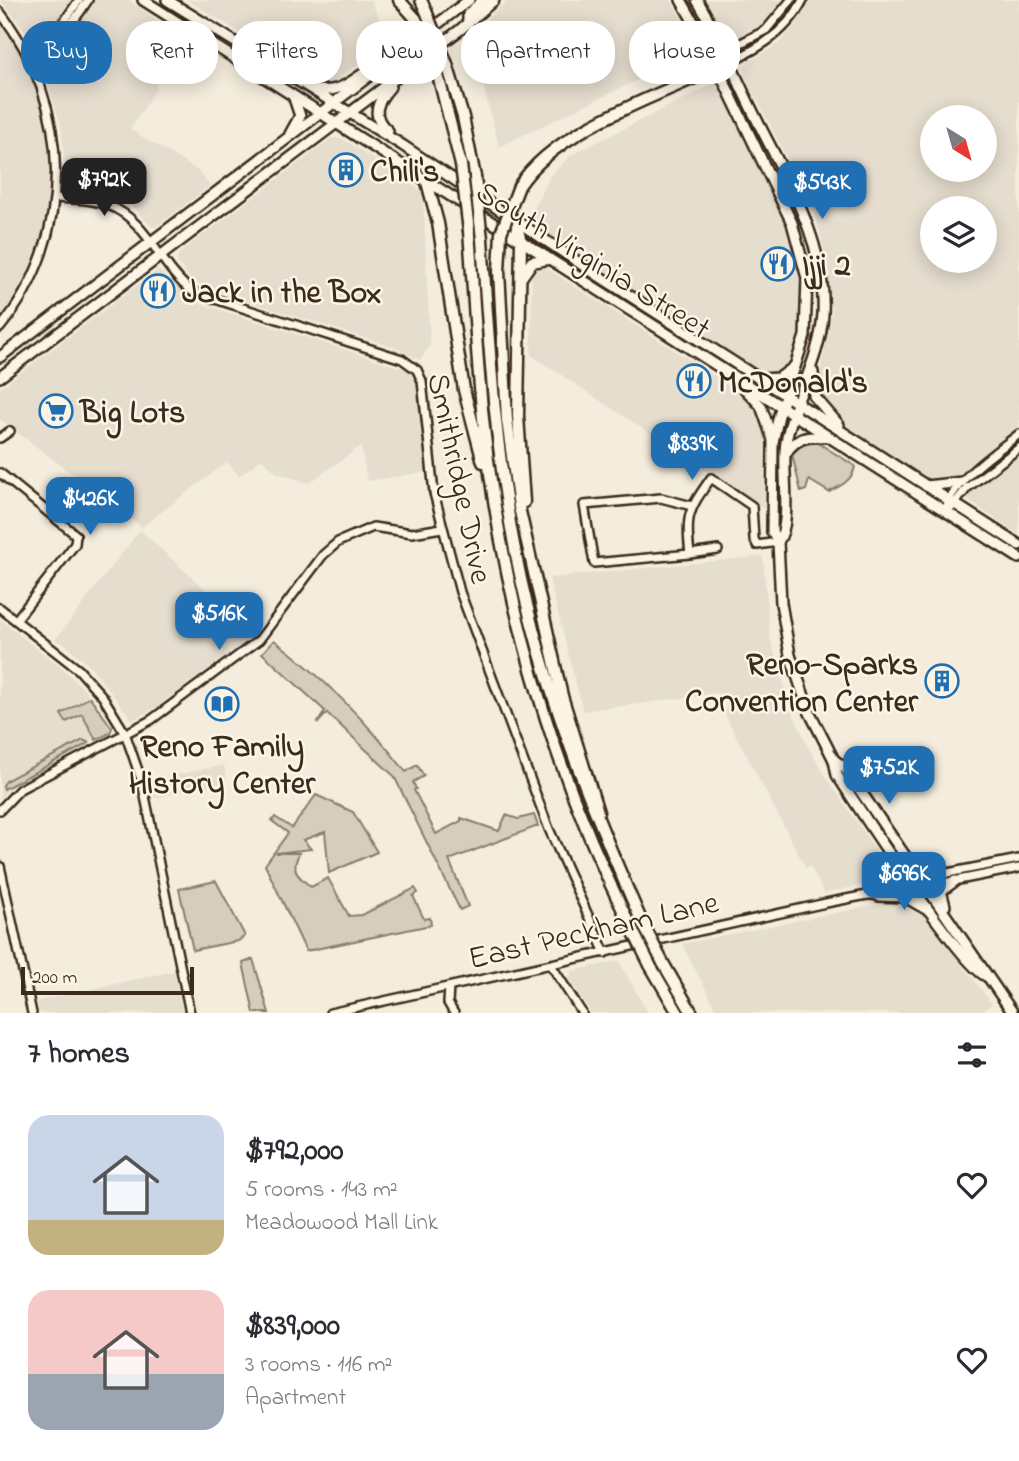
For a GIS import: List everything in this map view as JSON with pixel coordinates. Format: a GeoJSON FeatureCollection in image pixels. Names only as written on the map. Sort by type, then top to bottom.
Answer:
{"type":"FeatureCollection","features":[{"type":"Feature","properties":{"kind":"highway"},"geometry":{"type":"LineString","coordinates":[[399,0],[416,19]]}},
{"type":"Feature","properties":{"kind":"highway"},"geometry":{"type":"LineString","coordinates":[[407,0],[437,71],[461,165],[469,231],[482,410],[494,503],[510,588],[543,710],[582,820],[629,923],[678,1013]]}},
{"type":"Feature","properties":{"kind":"highway"},"geometry":{"type":"LineString","coordinates":[[424,4],[447,64],[463,117],[475,177],[497,437],[518,566],[540,656],[563,733],[600,827],[641,920],[692,1013]]}},
{"type":"Feature","properties":{"kind":"highway"},"geometry":{"type":"LineString","coordinates":[[600,827],[595,794],[562,696],[541,613],[512,466],[502,355],[499,271],[501,233],[519,186],[538,162],[559,144],[675,84]]}},
{"type":"Feature","properties":{"kind":"highway"},"geometry":{"type":"LineString","coordinates":[[427,182],[438,223],[464,390],[494,503]]}},
{"type":"Feature","properties":{"kind":"highway"},"geometry":{"type":"LineString","coordinates":[[515,220],[521,241],[519,446],[525,509],[541,613]]}},
{"type":"Feature","properties":{"kind":"highway"},"geometry":{"type":"LineString","coordinates":[[519,293],[528,265],[548,259]]}},
{"type":"Feature","properties":{"kind":"main road","name":"South Virginia Street"},"geometry":{"type":"LineString","coordinates":[[144,0],[1019,558]]}},
{"type":"Feature","properties":{"kind":"main road","name":"South Virginia Street"},"geometry":{"type":"LineString","coordinates":[[167,0],[419,156],[633,298],[1019,545]]}},
{"type":"Feature","properties":{"kind":"main road"},"geometry":{"type":"LineString","coordinates":[[442,21],[470,0]]}},
{"type":"Feature","properties":{"kind":"main road"},"geometry":{"type":"LineString","coordinates":[[468,21],[468,14],[483,0]]}},
{"type":"Feature","properties":{"kind":"main road"},"geometry":{"type":"LineString","coordinates":[[471,21],[495,0]]}},
{"type":"Feature","properties":{"kind":"main road"},"geometry":{"type":"LineString","coordinates":[[681,0],[692,21]]}},
{"type":"Feature","properties":{"kind":"main road"},"geometry":{"type":"LineString","coordinates":[[698,0],[708,21]]}},
{"type":"Feature","properties":{"kind":"main road"},"geometry":{"type":"LineString","coordinates":[[311,89],[340,90],[356,77]]}},
{"type":"Feature","properties":{"kind":"main road"},"geometry":{"type":"LineString","coordinates":[[0,357],[360,84]]}},
{"type":"Feature","properties":{"kind":"main road"},"geometry":{"type":"LineString","coordinates":[[0,377],[389,84]]}},
{"type":"Feature","properties":{"kind":"main road"},"geometry":{"type":"LineString","coordinates":[[394,84],[382,97],[376,113],[382,126],[419,156]]}},
{"type":"Feature","properties":{"kind":"main road"},"geometry":{"type":"LineString","coordinates":[[725,84],[790,219],[802,253],[808,304],[805,336],[781,407],[773,442],[772,532],[778,542]]}},
{"type":"Feature","properties":{"kind":"main road"},"geometry":{"type":"LineString","coordinates":[[739,84],[813,240],[823,293],[822,324],[812,383],[814,396],[825,413],[855,441]]}},
{"type":"Feature","properties":{"kind":"main road"},"geometry":{"type":"LineString","coordinates":[[280,146],[299,120],[294,98]]}},
{"type":"Feature","properties":{"kind":"main road"},"geometry":{"type":"LineString","coordinates":[[626,309],[633,298]]}},
{"type":"Feature","properties":{"kind":"main road"},"geometry":{"type":"LineString","coordinates":[[815,357],[796,403],[785,455],[785,527],[778,542],[781,603],[790,655],[809,711],[834,760],[834,770],[912,885],[974,969],[986,976],[1013,1013]]}},
{"type":"Feature","properties":{"kind":"main road"},"geometry":{"type":"LineString","coordinates":[[757,378],[779,378],[796,365]]}},
{"type":"Feature","properties":{"kind":"main road"},"geometry":{"type":"LineString","coordinates":[[729,373],[761,406],[773,442]]}},
{"type":"Feature","properties":{"kind":"main road"},"geometry":{"type":"LineString","coordinates":[[785,455],[799,439],[828,437]]}},
{"type":"Feature","properties":{"kind":"main road"},"geometry":{"type":"LineString","coordinates":[[926,486],[962,482]]}},
{"type":"Feature","properties":{"kind":"main road"},"geometry":{"type":"LineString","coordinates":[[834,760],[844,767],[923,883],[984,966],[986,976]]}},
{"type":"Feature","properties":{"kind":"main road"},"geometry":{"type":"LineString","coordinates":[[880,891],[895,871],[881,840]]}},
{"type":"Feature","properties":{"kind":"main road"},"geometry":{"type":"LineString","coordinates":[[956,881],[944,887],[940,895],[961,935]]}},
{"type":"Feature","properties":{"kind":"main road"},"geometry":{"type":"LineString","coordinates":[[880,891],[910,898],[935,916]]}},
{"type":"Feature","properties":{"kind":"street"},"geometry":{"type":"LineString","coordinates":[[64,21],[79,0]]}},
{"type":"Feature","properties":{"kind":"street"},"geometry":{"type":"LineString","coordinates":[[73,21],[88,0]]}},
{"type":"Feature","properties":{"kind":"street"},"geometry":{"type":"LineString","coordinates":[[740,44],[766,30],[791,0]]}},
{"type":"Feature","properties":{"kind":"street"},"geometry":{"type":"LineString","coordinates":[[740,56],[776,35],[792,19],[803,0]]}},
{"type":"Feature","properties":{"kind":"street"},"geometry":{"type":"LineString","coordinates":[[0,12],[21,44]]}},
{"type":"Feature","properties":{"kind":"street"},"geometry":{"type":"LineString","coordinates":[[0,328],[23,295],[46,246],[56,198],[57,166],[51,126],[40,84]]}},
{"type":"Feature","properties":{"kind":"street","name":"Smithridge Drive"},"geometry":{"type":"LineString","coordinates":[[56,198],[110,206],[126,215],[186,287],[201,296],[412,365],[422,382],[429,464],[442,528],[471,624],[538,799],[605,953]]}},
{"type":"Feature","properties":{"kind":"street"},"geometry":{"type":"LineString","coordinates":[[0,438],[10,430]]}},
{"type":"Feature","properties":{"kind":"street"},"geometry":{"type":"LineString","coordinates":[[946,512],[962,482],[1019,434]]}},
{"type":"Feature","properties":{"kind":"street"},"geometry":{"type":"LineString","coordinates":[[951,502],[1019,448]]}},
{"type":"Feature","properties":{"kind":"street"},"geometry":{"type":"LineString","coordinates":[[0,472],[76,536],[75,544],[16,620]]}},
{"type":"Feature","properties":{"kind":"street"},"geometry":{"type":"LineString","coordinates":[[690,554],[686,524],[692,506],[712,478],[752,506],[754,539],[757,545],[778,542]]}},
{"type":"Feature","properties":{"kind":"street"},"geometry":{"type":"LineString","coordinates":[[692,506],[661,498],[584,505],[594,563],[718,550]]}},
{"type":"Feature","properties":{"kind":"street"},"geometry":{"type":"LineString","coordinates":[[0,810],[20,789],[151,720],[259,640],[323,555],[338,542],[373,527],[412,533],[442,528]]}},
{"type":"Feature","properties":{"kind":"street"},"geometry":{"type":"LineString","coordinates":[[0,608],[88,679],[125,733],[142,782],[190,1013]]}},
{"type":"Feature","properties":{"kind":"street","name":"East Peckham Lane"},"geometry":{"type":"LineString","coordinates":[[330,1013],[923,883],[1019,859]]}},
{"type":"Feature","properties":{"kind":"street"},"geometry":{"type":"LineString","coordinates":[[0,866],[32,1013]]}},
{"type":"Feature","properties":{"kind":"street","name":"East Peckham Lane"},"geometry":{"type":"LineString","coordinates":[[923,883],[956,881],[1019,868]]}},
{"type":"Feature","properties":{"kind":"street"},"geometry":{"type":"LineString","coordinates":[[551,965],[582,1013]]}},
{"type":"Feature","properties":{"kind":"street"},"geometry":{"type":"LineString","coordinates":[[449,987],[448,1003],[454,1013]]}},
{"type":"Feature","properties":{"kind":"shaded area"},"geometry":{"type":"Polygon","coordinates":[[[0,0],[72,0],[55,21],[21,21],[21,25],[0,0]]]}},
{"type":"Feature","properties":{"kind":"shaded area"},"geometry":{"type":"Polygon","coordinates":[[[95,0],[129,0],[159,21],[126,21],[126,84],[156,84],[156,89],[130,129],[198,171],[210,186],[156,227],[151,226],[128,202],[111,193],[67,188],[61,125],[48,84],[112,84],[112,21],[80,21],[95,0]]]}},
{"type":"Feature","properties":{"kind":"shaded area"},"geometry":{"type":"Polygon","coordinates":[[[187,0],[371,0],[380,21],[356,21],[356,66],[342,76],[342,21],[232,21],[232,28],[187,0]]]}},
{"type":"Feature","properties":{"kind":"shaded area"},"geometry":{"type":"Polygon","coordinates":[[[508,0],[671,0],[684,21],[629,21],[629,84],[499,147],[483,84],[615,84],[615,21],[485,21],[508,0]]]}},
{"type":"Feature","properties":{"kind":"shaded area"},"geometry":{"type":"Polygon","coordinates":[[[704,0],[785,0],[765,24],[746,37],[740,38],[740,21],[715,21],[704,0]]]}},
{"type":"Feature","properties":{"kind":"shaded area"},"geometry":{"type":"Polygon","coordinates":[[[808,0],[1019,0],[1019,428],[952,480],[939,482],[929,479],[868,441],[837,418],[822,400],[817,388],[832,312],[826,257],[818,226],[795,173],[745,77],[745,67],[750,61],[778,44],[796,25],[808,0]]]}},
{"type":"Feature","properties":{"kind":"shaded area"},"geometry":{"type":"Polygon","coordinates":[[[0,16],[17,37],[21,47],[21,84],[35,84],[41,99],[55,169],[45,239],[27,286],[0,323],[0,16]]]}},
{"type":"Feature","properties":{"kind":"shaded area"},"geometry":{"type":"Polygon","coordinates":[[[713,84],[718,84],[787,229],[800,276],[800,333],[792,362],[779,374],[765,375],[682,319],[609,277],[537,226],[532,213],[550,176],[571,155],[713,84]]]}},
{"type":"Feature","properties":{"kind":"shaded area"},"geometry":{"type":"Polygon","coordinates":[[[332,138],[343,139],[423,192],[430,346],[420,360],[396,348],[209,289],[191,280],[177,262],[178,254],[332,138]]]}},
{"type":"Feature","properties":{"kind":"shaded area"},"geometry":{"type":"Polygon","coordinates":[[[540,264],[749,398],[759,411],[765,434],[764,509],[531,355],[532,270],[540,264]]]}},
{"type":"Feature","properties":{"kind":"shaded area"},"geometry":{"type":"Polygon","coordinates":[[[158,270],[190,298],[202,304],[411,371],[416,380],[426,472],[367,481],[361,446],[309,483],[277,473],[262,459],[239,476],[227,462],[142,527],[0,419],[0,388],[158,270]]]}},
{"type":"Feature","properties":{"kind":"shaded area"},"geometry":{"type":"Polygon","coordinates":[[[815,441],[855,466],[854,471],[846,482],[829,492],[809,480],[806,490],[801,492],[792,454],[803,442],[815,441]]]}},
{"type":"Feature","properties":{"kind":"shaded area"},"geometry":{"type":"Polygon","coordinates":[[[1019,455],[1019,535],[966,499],[974,489],[1019,455]]]}},
{"type":"Feature","properties":{"kind":"shaded area"},"geometry":{"type":"Polygon","coordinates":[[[140,530],[255,635],[155,708],[132,720],[92,668],[65,644],[55,640],[140,530]]]}},
{"type":"Feature","properties":{"kind":"shaded area"},"geometry":{"type":"Polygon","coordinates":[[[763,556],[770,638],[791,709],[807,745],[828,780],[889,869],[890,873],[884,881],[824,893],[810,866],[806,868],[724,713],[730,699],[720,693],[583,711],[549,578],[763,556]]]}},
{"type":"Feature","properties":{"kind":"shaded area"},"geometry":{"type":"Polygon","coordinates":[[[0,619],[70,675],[95,702],[112,730],[18,782],[0,798],[0,619]]]}},
{"type":"Feature","properties":{"kind":"shaded area"},"geometry":{"type":"Polygon","coordinates":[[[274,640],[310,669],[344,702],[406,772],[417,765],[424,776],[413,782],[416,789],[414,790],[436,834],[461,821],[461,818],[499,831],[506,815],[518,819],[534,815],[538,826],[449,860],[468,906],[460,910],[394,776],[327,713],[317,724],[325,711],[262,653],[274,640]]]}},
{"type":"Feature","properties":{"kind":"shaded area"},"geometry":{"type":"Polygon","coordinates":[[[90,697],[112,728],[110,733],[96,740],[82,714],[66,722],[61,714],[90,697]]]}},
{"type":"Feature","properties":{"kind":"shaded area"},"geometry":{"type":"Polygon","coordinates":[[[83,740],[89,743],[4,789],[3,785],[7,780],[83,740]]]}},
{"type":"Feature","properties":{"kind":"shaded area"},"geometry":{"type":"Polygon","coordinates":[[[224,765],[227,782],[154,798],[152,780],[224,765]]]}},
{"type":"Feature","properties":{"kind":"shaded area"},"geometry":{"type":"Polygon","coordinates":[[[316,795],[353,812],[377,852],[329,873],[325,832],[303,840],[311,849],[276,853],[299,853],[295,864],[296,872],[311,887],[328,878],[349,916],[362,915],[415,888],[418,893],[413,896],[424,919],[430,918],[431,925],[306,951],[265,865],[288,833],[272,821],[275,817],[292,828],[316,795]]]}},
{"type":"Feature","properties":{"kind":"shaded area"},"geometry":{"type":"Polygon","coordinates":[[[216,881],[245,936],[238,941],[193,950],[179,889],[216,881]]]}},
{"type":"Feature","properties":{"kind":"shaded area"},"geometry":{"type":"Polygon","coordinates":[[[907,900],[922,911],[992,1004],[980,1013],[718,1013],[682,944],[907,900]]]}},
{"type":"Feature","properties":{"kind":"shaded area"},"geometry":{"type":"Polygon","coordinates":[[[253,959],[269,1013],[254,1013],[243,963],[253,959]]]}},
{"type":"Feature","properties":{"kind":"shaded area"},"geometry":{"type":"Polygon","coordinates":[[[619,961],[648,1013],[591,1013],[569,979],[572,971],[619,961]]]}},
{"type":"Feature","properties":{"kind":"shaded area"},"geometry":{"type":"Polygon","coordinates":[[[174,971],[183,1013],[40,1013],[37,1001],[174,971]]]}},
{"type":"Feature","properties":{"kind":"place","name":"Chili's"},"geometry":{"type":"Point","coordinates":[346,170]}},
{"type":"Feature","properties":{"kind":"place","name":"Ijji 2"},"geometry":{"type":"Point","coordinates":[778,264]}},
{"type":"Feature","properties":{"kind":"place","name":"Jack in the Box"},"geometry":{"type":"Point","coordinates":[158,291]}},
{"type":"Feature","properties":{"kind":"place","name":"McDonald's"},"geometry":{"type":"Point","coordinates":[694,381]}},
{"type":"Feature","properties":{"kind":"place","name":"Big Lots"},"geometry":{"type":"Point","coordinates":[56,411]}},
{"type":"Feature","properties":{"kind":"place","name":"Reno-Sparks Convention Center"},"geometry":{"type":"Point","coordinates":[942,681]}},
{"type":"Feature","properties":{"kind":"place","name":"Reno Family History Center"},"geometry":{"type":"Point","coordinates":[222,704]}}]}
